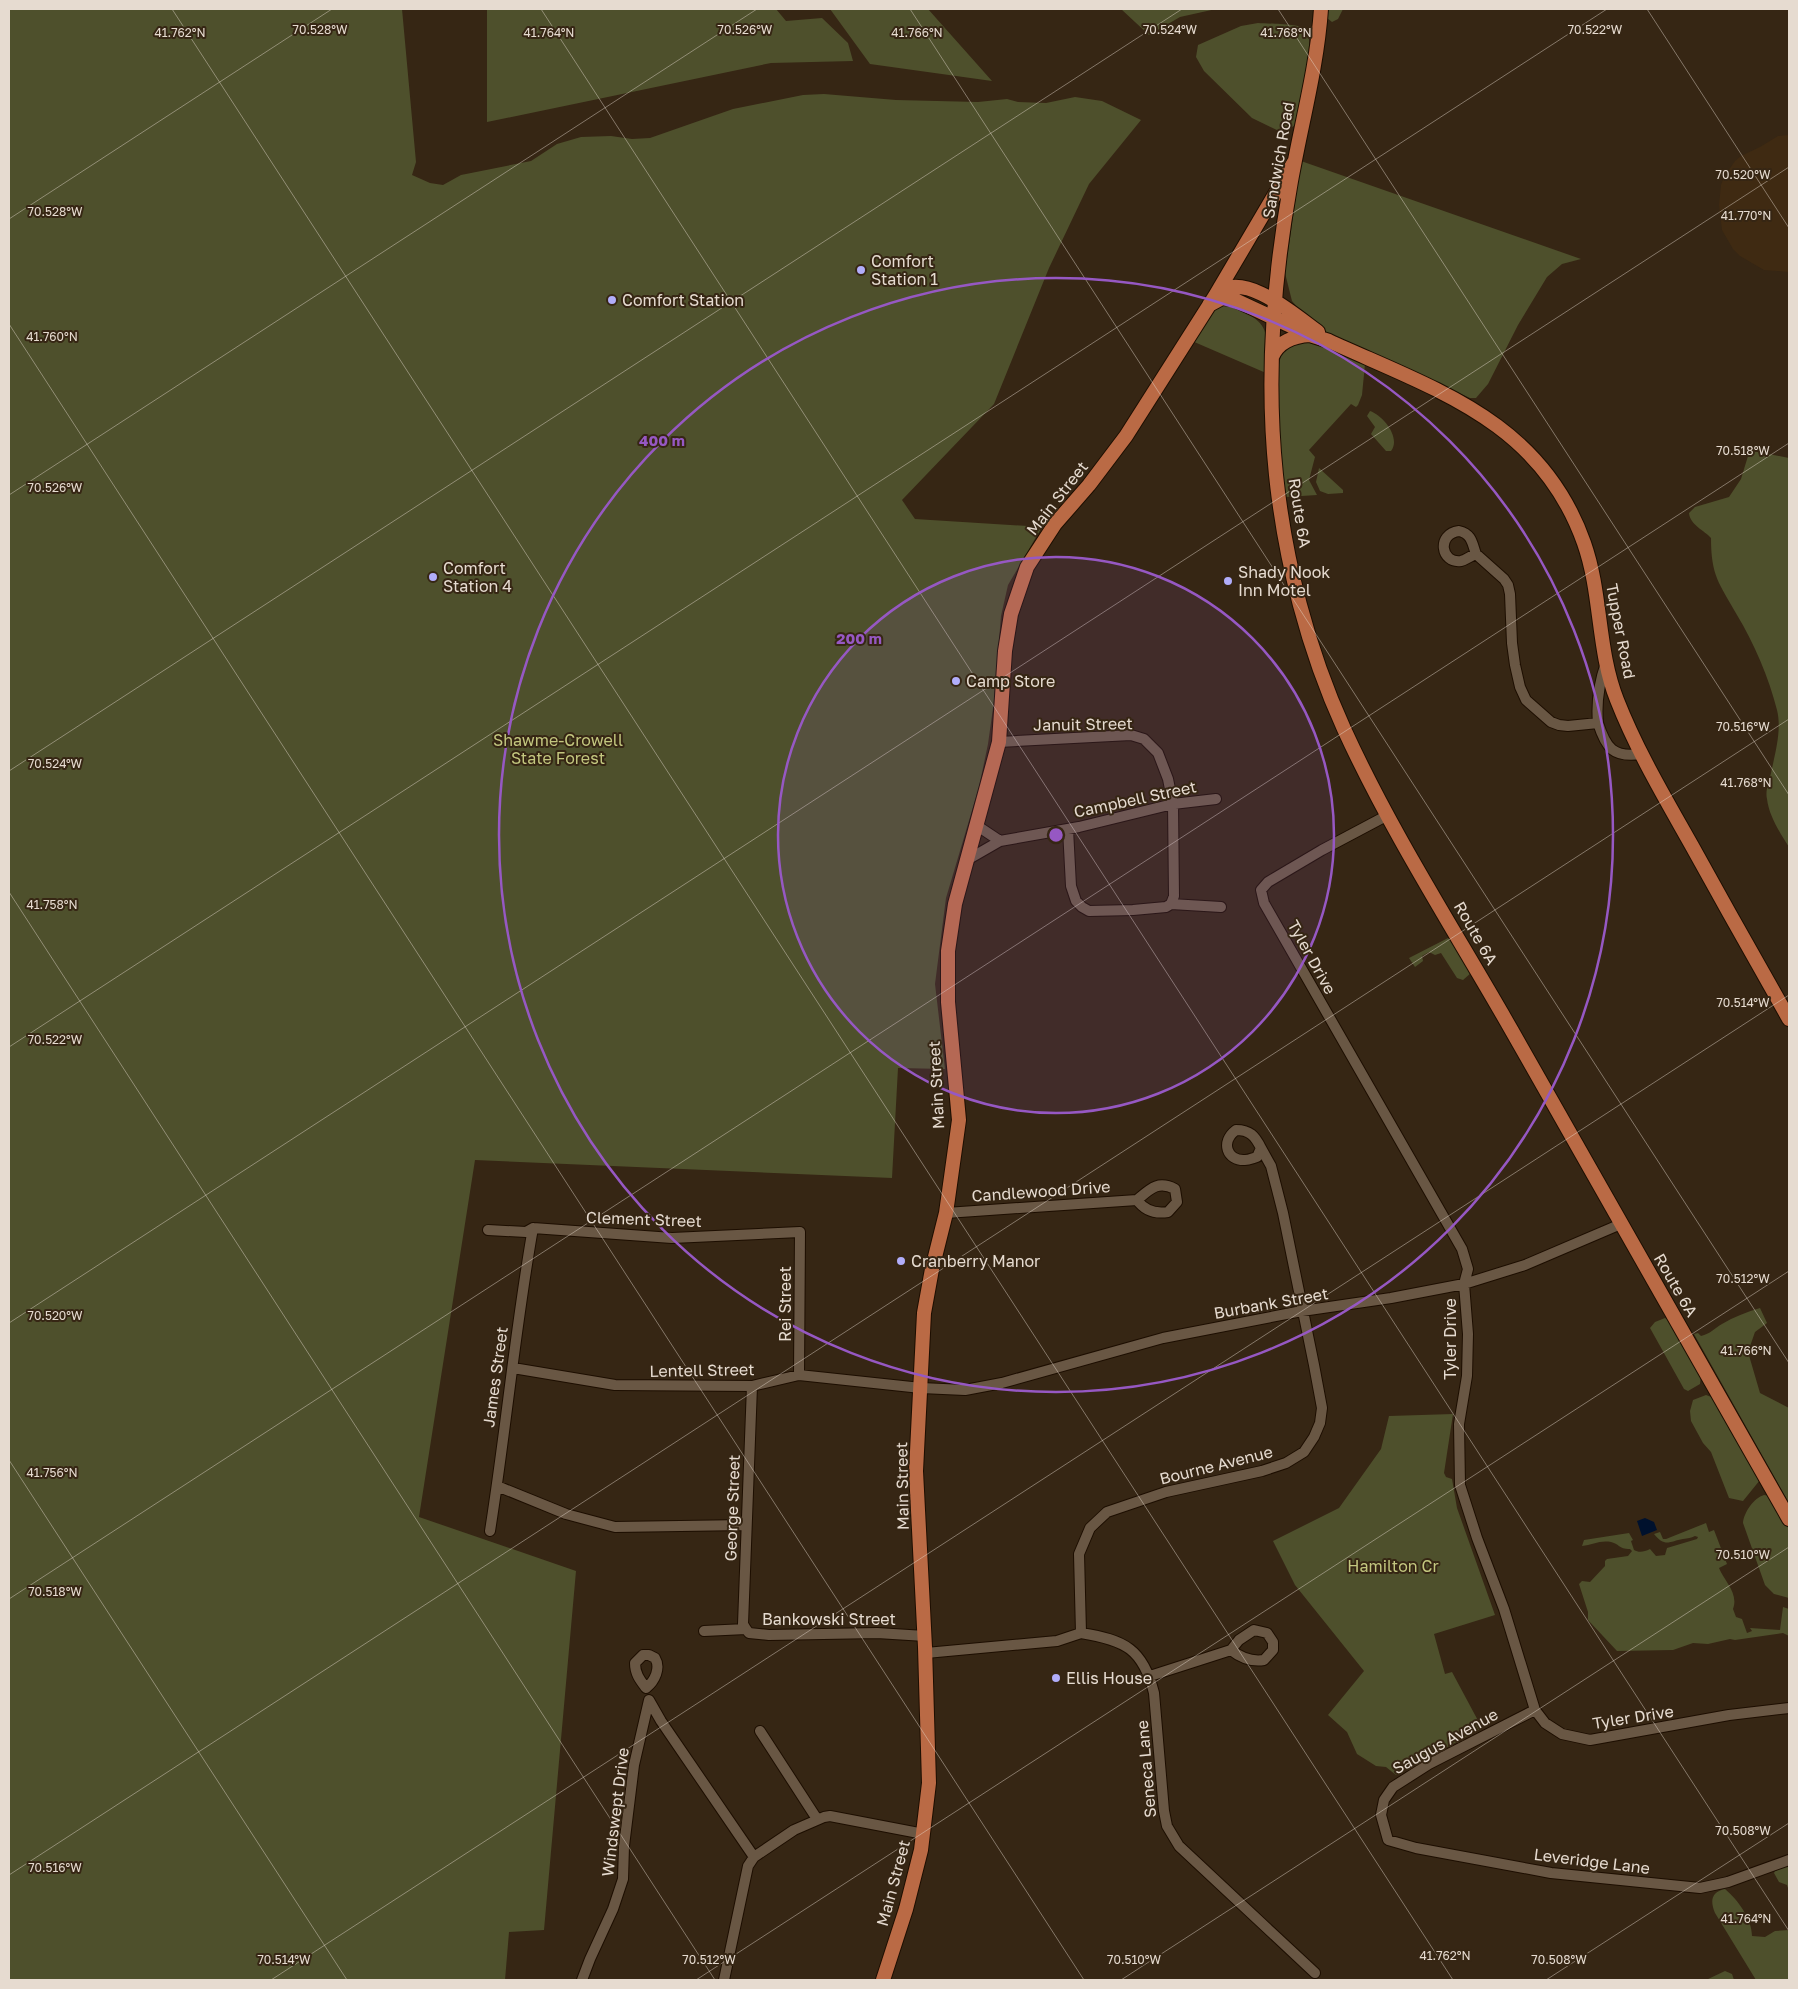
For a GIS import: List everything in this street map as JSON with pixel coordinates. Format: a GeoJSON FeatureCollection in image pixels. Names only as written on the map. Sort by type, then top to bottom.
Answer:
{"type":"FeatureCollection","features":[{"type":"Feature","properties":{"kind":"main road","name":"Sandwich Road"},"geometry":{"type":"LineString","coordinates":[[1274,318],[1286,208],[1314,65],[1321,9]]}},
{"type":"Feature","properties":{"kind":"main road","name":"Main Street"},"geometry":{"type":"LineString","coordinates":[[882,1980],[906,1909],[924,1834],[929,1783],[926,1652],[916,1471],[924,1313],[932,1268],[946,1212],[959,1120],[948,1002],[947,964],[950,928],[999,742],[1005,651],[1011,614],[1027,567],[1055,524],[1089,485],[1126,436],[1212,301],[1294,162]]}},
{"type":"Feature","properties":{"kind":"main road"},"geometry":{"type":"LineString","coordinates":[[1212,301],[1222,289],[1234,287],[1258,293],[1275,300]]}},
{"type":"Feature","properties":{"kind":"main road"},"geometry":{"type":"LineString","coordinates":[[1212,301],[1228,298],[1274,318]]}},
{"type":"Feature","properties":{"kind":"main road","name":"Tupper Road"},"geometry":{"type":"LineString","coordinates":[[1275,300],[1329,341]]}},
{"type":"Feature","properties":{"kind":"main road","name":"Tupper Road"},"geometry":{"type":"LineString","coordinates":[[1274,318],[1329,341],[1469,406],[1506,432],[1530,454],[1566,503],[1584,543],[1592,574],[1606,662],[1617,698],[1641,754],[1789,1019]]}},
{"type":"Feature","properties":{"kind":"main road","name":"Route 6A"},"geometry":{"type":"LineString","coordinates":[[1274,318],[1272,415],[1276,474],[1285,541],[1316,659],[1342,726],[1388,815],[1789,1519]]}},
{"type":"Feature","properties":{"kind":"main road"},"geometry":{"type":"LineString","coordinates":[[1272,357],[1276,349],[1284,342],[1294,337],[1310,334]]}},
{"type":"Feature","properties":{"kind":"street"},"geometry":{"type":"LineString","coordinates":[[1476,554],[1508,585],[1514,665],[1526,700],[1551,722],[1560,725],[1598,723]]}},
{"type":"Feature","properties":{"kind":"street"},"geometry":{"type":"LineString","coordinates":[[1606,662],[1599,685],[1598,723],[1608,746],[1618,754],[1628,756],[1641,754]]}},
{"type":"Feature","properties":{"kind":"street","name":"Januit Street"},"geometry":{"type":"LineString","coordinates":[[999,742],[1131,735],[1144,739],[1158,752],[1168,779],[1173,804],[1174,896],[1171,904]]}},
{"type":"Feature","properties":{"kind":"street","name":"Campbell Street"},"geometry":{"type":"LineString","coordinates":[[967,860],[1000,841],[1068,828],[1173,804],[1216,799]]}},
{"type":"Feature","properties":{"kind":"street","name":"Tyler Drive"},"geometry":{"type":"LineString","coordinates":[[1388,815],[1322,850],[1268,882],[1261,890],[1264,903],[1462,1249],[1468,1269],[1464,1284],[1468,1334],[1467,1376],[1459,1424],[1460,1485],[1477,1538],[1504,1609],[1535,1710],[1545,1723],[1557,1731],[1590,1740],[1729,1715],[1789,1708]]}},
{"type":"Feature","properties":{"kind":"street"},"geometry":{"type":"LineString","coordinates":[[976,825],[1000,841]]}},
{"type":"Feature","properties":{"kind":"street"},"geometry":{"type":"LineString","coordinates":[[1068,828],[1071,886],[1076,901],[1082,907],[1089,910],[1133,910],[1166,907],[1171,904],[1222,908]]}},
{"type":"Feature","properties":{"kind":"street","name":"Bourne Avenue"},"geometry":{"type":"LineString","coordinates":[[1081,1633],[1079,1554],[1090,1528],[1107,1512],[1166,1492],[1262,1471],[1286,1463],[1304,1452],[1314,1437],[1320,1423],[1322,1408],[1283,1213],[1271,1166],[1261,1148]]}},
{"type":"Feature","properties":{"kind":"street","name":"Candlewood Drive"},"geometry":{"type":"LineString","coordinates":[[946,1212],[1137,1200]]}},
{"type":"Feature","properties":{"kind":"street","name":"Burbank Street"},"geometry":{"type":"LineString","coordinates":[[920,1388],[965,1390],[1002,1383],[1163,1338],[1302,1311],[1399,1297],[1464,1284],[1525,1266],[1621,1224]]}},
{"type":"Feature","properties":{"kind":"street","name":"Clement Street"},"geometry":{"type":"LineString","coordinates":[[488,1230],[526,1232],[533,1228],[672,1238],[800,1232]]}},
{"type":"Feature","properties":{"kind":"street","name":"James Street"},"geometry":{"type":"LineString","coordinates":[[490,1531],[513,1368],[520,1303],[533,1228]]}},
{"type":"Feature","properties":{"kind":"street","name":"Rei Street"},"geometry":{"type":"LineString","coordinates":[[799,1375],[800,1232]]}},
{"type":"Feature","properties":{"kind":"street","name":"Lentell Street"},"geometry":{"type":"LineString","coordinates":[[513,1368],[615,1385],[752,1386],[799,1375],[920,1388]]}},
{"type":"Feature","properties":{"kind":"street","name":"George Street"},"geometry":{"type":"LineString","coordinates":[[746,1629],[743,1624],[752,1386]]}},
{"type":"Feature","properties":{"kind":"street"},"geometry":{"type":"LineString","coordinates":[[497,1486],[566,1514],[615,1527],[746,1525]]}},
{"type":"Feature","properties":{"kind":"street","name":"Bankowski Street"},"geometry":{"type":"LineString","coordinates":[[704,1631],[746,1629],[749,1633],[768,1635],[877,1633],[925,1636]]}},
{"type":"Feature","properties":{"kind":"street"},"geometry":{"type":"LineString","coordinates":[[926,1652],[1057,1641],[1081,1633]]}},
{"type":"Feature","properties":{"kind":"street","name":"Seneca Lane"},"geometry":{"type":"LineString","coordinates":[[1081,1633],[1107,1637],[1126,1646],[1141,1659],[1150,1676],[1154,1694],[1164,1811],[1167,1826],[1172,1836],[1204,1870],[1314,1973]]}},
{"type":"Feature","properties":{"kind":"street"},"geometry":{"type":"LineString","coordinates":[[1150,1676],[1231,1650]]}},
{"type":"Feature","properties":{"kind":"street","name":"Windswept Drive"},"geometry":{"type":"LineString","coordinates":[[646,1688],[649,1700],[661,1721],[754,1857]]}},
{"type":"Feature","properties":{"kind":"street","name":"Windswept Drive"},"geometry":{"type":"LineString","coordinates":[[582,1980],[613,1909],[623,1879],[624,1846],[634,1765],[649,1700]]}},
{"type":"Feature","properties":{"kind":"street","name":"Saugus Avenue"},"geometry":{"type":"LineString","coordinates":[[1388,1840],[1381,1815],[1384,1800],[1393,1787],[1429,1764],[1535,1710]]}},
{"type":"Feature","properties":{"kind":"street"},"geometry":{"type":"LineString","coordinates":[[760,1731],[817,1819]]}},
{"type":"Feature","properties":{"kind":"street"},"geometry":{"type":"LineString","coordinates":[[724,1980],[748,1866],[754,1857],[794,1830],[817,1819],[830,1816],[924,1834]]}},
{"type":"Feature","properties":{"kind":"street","name":"Leveridge Lane"},"geometry":{"type":"LineString","coordinates":[[1388,1840],[1416,1848],[1551,1873],[1700,1888],[1728,1882],[1789,1860]]}},
{"type":"Feature","properties":{"kind":"shaded area"},"geometry":{"type":"Polygon","coordinates":[[[1789,135],[1789,272],[1764,270],[1740,256],[1733,249],[1722,230],[1719,205],[1721,185],[1735,161],[1741,156],[1778,136],[1789,135]]]}},
{"type":"Feature","properties":{"kind":"green space","name":"Shawme-Crowell State Forest"},"geometry":{"type":"Polygon","coordinates":[[[9,9],[402,9],[416,162],[412,175],[430,183],[443,185],[461,175],[531,161],[557,144],[581,137],[650,138],[733,109],[803,95],[824,94],[896,100],[978,102],[1007,99],[1018,102],[1046,103],[1075,97],[1102,101],[1141,120],[1089,184],[1049,268],[994,404],[902,500],[915,519],[1042,527],[1008,585],[1001,616],[994,701],[988,744],[979,787],[946,898],[935,984],[945,1069],[898,1068],[892,1178],[475,1160],[419,1517],[576,1571],[544,1930],[509,1932],[505,1980],[9,1980],[9,9]]]}},
{"type":"Feature","properties":{"kind":"green space"},"geometry":{"type":"Polygon","coordinates":[[[487,9],[776,9],[786,21],[822,18],[848,43],[853,61],[771,63],[487,122],[487,9]]]}},
{"type":"Feature","properties":{"kind":"green space"},"geometry":{"type":"Polygon","coordinates":[[[830,9],[928,9],[992,81],[870,64],[830,9]]]}},
{"type":"Feature","properties":{"kind":"green space"},"geometry":{"type":"Polygon","coordinates":[[[1121,9],[1216,9],[1180,17],[1149,35],[1121,9]]]}},
{"type":"Feature","properties":{"kind":"green space"},"geometry":{"type":"Polygon","coordinates":[[[1328,9],[1343,9],[1338,19],[1332,22],[1327,18],[1328,9]]]}},
{"type":"Feature","properties":{"kind":"green space"},"geometry":{"type":"Polygon","coordinates":[[[1258,23],[1298,26],[1307,30],[1309,36],[1305,76],[1295,125],[1291,128],[1279,131],[1252,118],[1204,71],[1196,57],[1198,45],[1241,26],[1258,23]]]}},
{"type":"Feature","properties":{"kind":"green space"},"geometry":{"type":"Polygon","coordinates":[[[1301,161],[1581,259],[1562,264],[1547,277],[1518,325],[1488,384],[1476,398],[1470,398],[1332,336],[1304,315],[1292,301],[1285,273],[1301,161]]]}},
{"type":"Feature","properties":{"kind":"green space"},"geometry":{"type":"Polygon","coordinates":[[[1228,303],[1253,317],[1264,329],[1266,336],[1266,373],[1192,341],[1215,307],[1228,303]]]}},
{"type":"Feature","properties":{"kind":"green space"},"geometry":{"type":"Polygon","coordinates":[[[1310,341],[1365,364],[1362,395],[1358,405],[1356,407],[1351,404],[1309,450],[1315,457],[1309,480],[1317,495],[1286,497],[1278,422],[1279,363],[1283,352],[1289,347],[1310,341]]]}},
{"type":"Feature","properties":{"kind":"green space"},"geometry":{"type":"Polygon","coordinates":[[[1370,411],[1381,418],[1390,428],[1394,440],[1394,446],[1391,451],[1386,451],[1371,434],[1375,427],[1367,416],[1370,411]]]}},
{"type":"Feature","properties":{"kind":"green space"},"geometry":{"type":"Polygon","coordinates":[[[1753,451],[1789,458],[1789,847],[1772,818],[1767,796],[1779,726],[1774,698],[1755,649],[1717,579],[1711,551],[1711,538],[1692,521],[1689,513],[1695,507],[1729,497],[1741,479],[1748,456],[1753,451]]]}},
{"type":"Feature","properties":{"kind":"green space"},"geometry":{"type":"Polygon","coordinates":[[[1319,468],[1343,490],[1343,493],[1328,494],[1320,491],[1316,482],[1319,468]]]}},
{"type":"Feature","properties":{"kind":"green space"},"geometry":{"type":"Polygon","coordinates":[[[1450,937],[1471,973],[1463,980],[1457,978],[1441,953],[1435,955],[1429,952],[1422,956],[1423,961],[1415,967],[1409,958],[1450,937]]]}},
{"type":"Feature","properties":{"kind":"green space"},"geometry":{"type":"Polygon","coordinates":[[[1760,1308],[1767,1323],[1755,1332],[1748,1352],[1760,1393],[1789,1408],[1789,1503],[1694,1334],[1704,1335],[1731,1319],[1760,1308]]]}},
{"type":"Feature","properties":{"kind":"green space"},"geometry":{"type":"Polygon","coordinates":[[[1665,1318],[1670,1321],[1701,1375],[1700,1384],[1688,1391],[1684,1389],[1650,1328],[1655,1322],[1665,1318]]]}},
{"type":"Feature","properties":{"kind":"green space"},"geometry":{"type":"Polygon","coordinates":[[[1706,1395],[1714,1398],[1760,1480],[1743,1501],[1729,1498],[1711,1452],[1703,1443],[1691,1421],[1690,1411],[1693,1400],[1706,1395]]]}},
{"type":"Feature","properties":{"kind":"green space","name":"Hamilton Cr"},"geometry":{"type":"Polygon","coordinates":[[[1453,1414],[1444,1473],[1446,1477],[1452,1479],[1457,1508],[1495,1615],[1434,1634],[1445,1674],[1452,1672],[1482,1728],[1396,1775],[1386,1767],[1376,1766],[1357,1754],[1347,1732],[1328,1715],[1364,1671],[1295,1585],[1273,1541],[1339,1508],[1381,1449],[1389,1416],[1453,1414]]]}},
{"type":"Feature","properties":{"kind":"green space"},"geometry":{"type":"Polygon","coordinates":[[[1764,1495],[1770,1496],[1789,1529],[1789,1598],[1774,1594],[1765,1585],[1743,1523],[1745,1514],[1750,1506],[1764,1495]]]}},
{"type":"Feature","properties":{"kind":"green space"},"geometry":{"type":"Polygon","coordinates":[[[1706,1523],[1709,1532],[1714,1530],[1727,1564],[1719,1568],[1733,1592],[1733,1609],[1736,1617],[1742,1619],[1747,1633],[1752,1631],[1750,1628],[1780,1630],[1783,1607],[1789,1609],[1789,1636],[1783,1633],[1735,1640],[1730,1639],[1708,1644],[1693,1643],[1673,1650],[1617,1651],[1588,1620],[1588,1612],[1579,1584],[1582,1581],[1590,1582],[1605,1566],[1607,1559],[1628,1556],[1632,1551],[1607,1542],[1582,1546],[1584,1540],[1629,1533],[1633,1540],[1631,1541],[1634,1550],[1642,1552],[1650,1549],[1656,1556],[1665,1555],[1667,1548],[1697,1539],[1698,1537],[1665,1542],[1661,1541],[1654,1534],[1660,1532],[1663,1539],[1666,1539],[1706,1523]]]}},
{"type":"Feature","properties":{"kind":"green space"},"geometry":{"type":"Polygon","coordinates":[[[1789,1865],[1789,1891],[1787,1885],[1779,1882],[1774,1873],[1789,1865]]]}},
{"type":"Feature","properties":{"kind":"green space"},"geometry":{"type":"Polygon","coordinates":[[[1725,1889],[1743,1910],[1750,1923],[1752,1936],[1765,1937],[1775,1931],[1789,1930],[1789,1980],[1756,1980],[1713,1909],[1712,1901],[1714,1895],[1720,1890],[1725,1889]]]}},
{"type":"Feature","properties":{"kind":"green space"},"geometry":{"type":"Polygon","coordinates":[[[1725,1971],[1732,1974],[1734,1980],[1706,1980],[1725,1971]]]}},
{"type":"Feature","properties":{"kind":"water"},"geometry":{"type":"Polygon","coordinates":[[[1645,1518],[1654,1522],[1657,1530],[1642,1536],[1637,1521],[1645,1518]]]}},
{"type":"Feature","properties":{"kind":"place","name":"Comfort Station 1"},"geometry":{"type":"Point","coordinates":[861,270]}},
{"type":"Feature","properties":{"kind":"place","name":"Comfort Station"},"geometry":{"type":"Point","coordinates":[612,300]}},
{"type":"Feature","properties":{"kind":"place","name":"Comfort Station 4"},"geometry":{"type":"Point","coordinates":[433,577]}},
{"type":"Feature","properties":{"kind":"place","name":"Shady Nook Inn Motel"},"geometry":{"type":"Point","coordinates":[1228,581]}},
{"type":"Feature","properties":{"kind":"place","name":"Camp Store"},"geometry":{"type":"Point","coordinates":[956,681]}},
{"type":"Feature","properties":{"kind":"place","name":"Cranberry Manor"},"geometry":{"type":"Point","coordinates":[901,1261]}},
{"type":"Feature","properties":{"kind":"place","name":"Ellis House"},"geometry":{"type":"Point","coordinates":[1056,1678]}}]}
